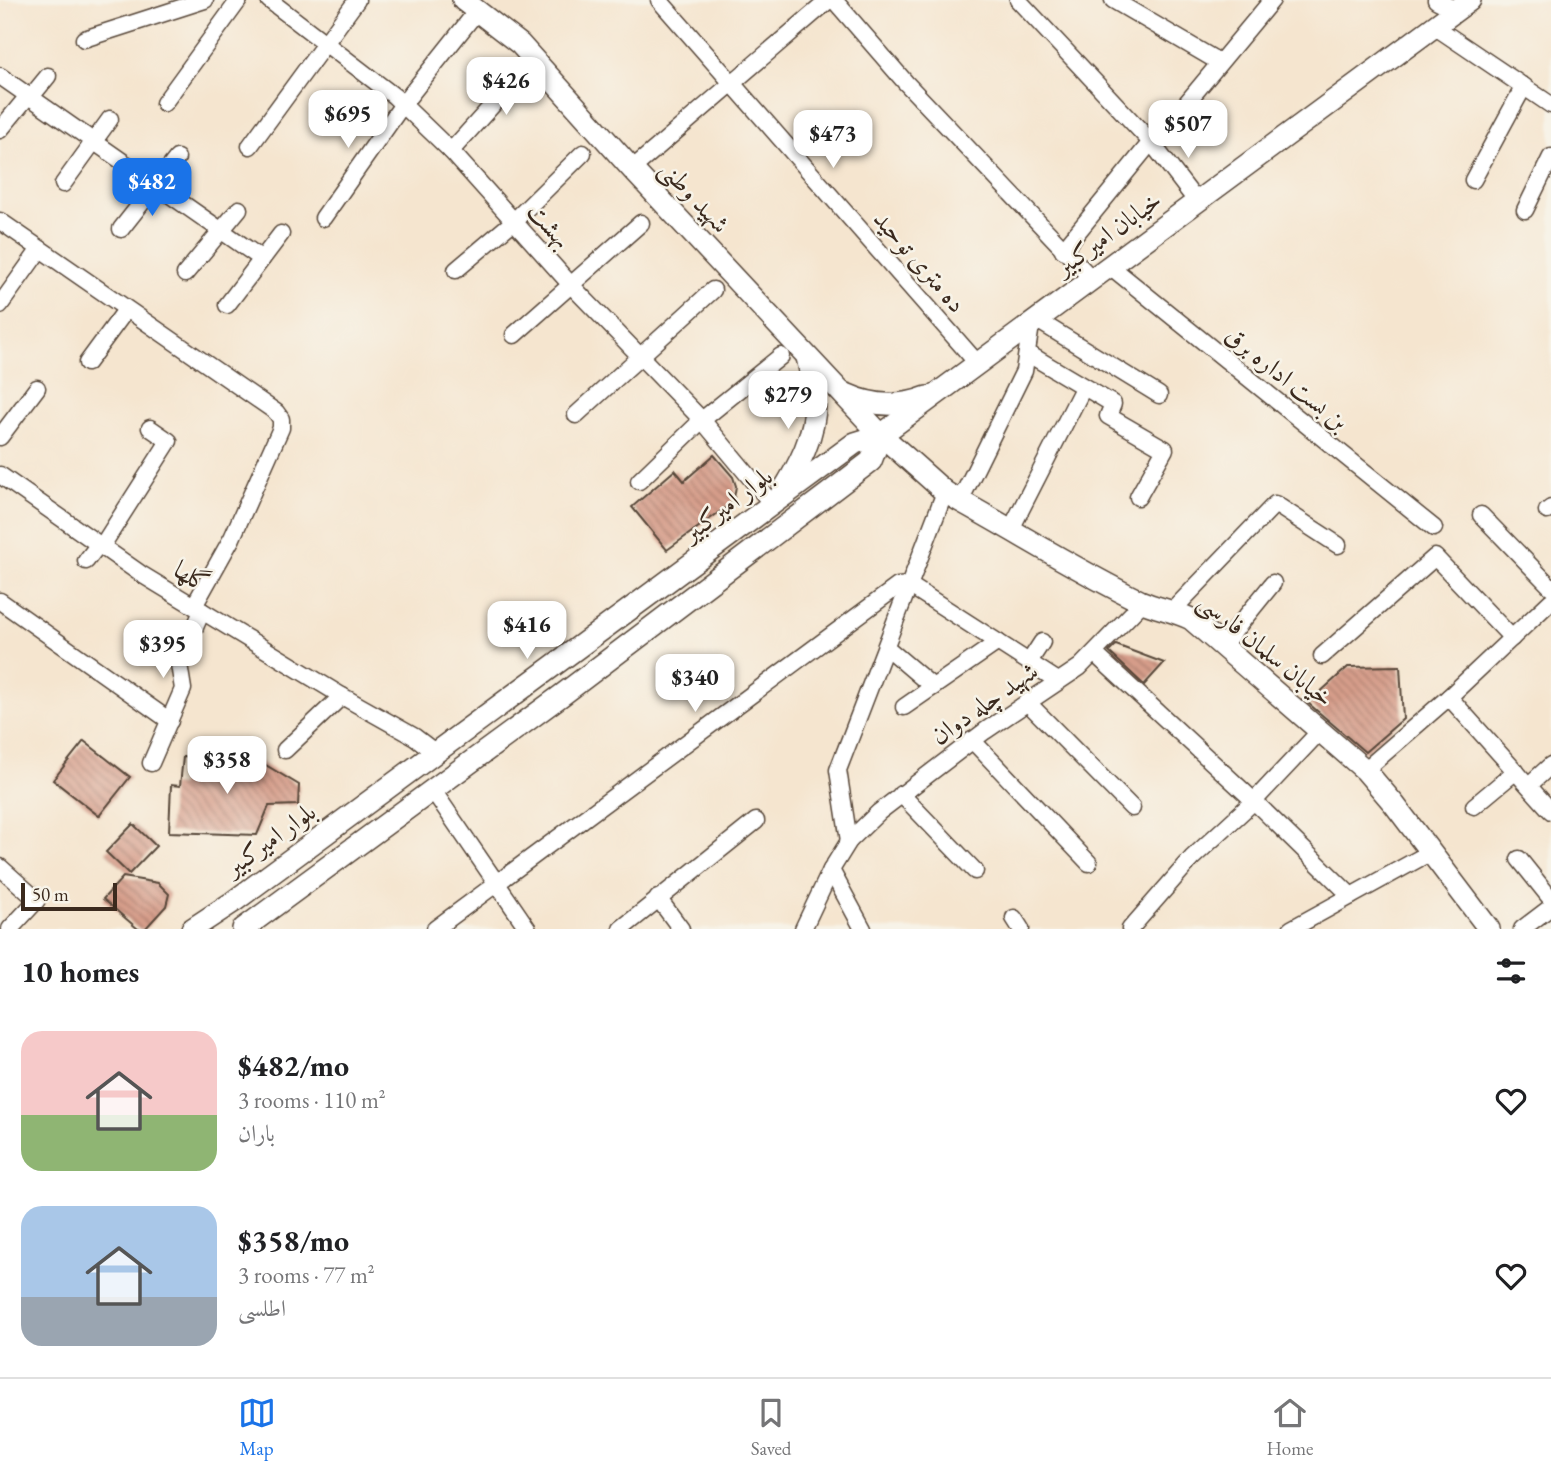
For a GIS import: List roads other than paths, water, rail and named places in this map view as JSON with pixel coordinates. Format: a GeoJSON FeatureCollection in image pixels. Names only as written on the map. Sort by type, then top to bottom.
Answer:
{"type":"FeatureCollection","features":[{"type":"Feature","properties":{"kind":"main road","name":"شهید وطنی"},"geometry":{"type":"LineString","coordinates":[[470,5],[520,44],[632,169],[881,435]]}},
{"type":"Feature","properties":{"kind":"main road","name":"خیابان امیرکبیر"},"geometry":{"type":"LineString","coordinates":[[881,435],[1463,5]]}},
{"type":"Feature","properties":{"kind":"main road"},"geometry":{"type":"LineString","coordinates":[[773,505],[800,463],[810,431],[815,402],[807,357]]}},
{"type":"Feature","properties":{"kind":"main road"},"geometry":{"type":"LineString","coordinates":[[839,391],[866,403],[889,405],[920,399],[942,391]]}},
{"type":"Feature","properties":{"kind":"main road","name":"خیابان سلمان فارسی"},"geometry":{"type":"LineString","coordinates":[[881,435],[953,497],[1059,558],[1143,602],[1173,610],[1191,619],[1365,770],[1489,929]]}},
{"type":"Feature","properties":{"kind":"main road","name":"بلوار امیرکبیر"},"geometry":{"type":"LineString","coordinates":[[192,929],[233,902],[545,674],[855,443],[881,435]]}},
{"type":"Feature","properties":{"kind":"main road","name":"بلوار امیرکبیر"},"geometry":{"type":"LineString","coordinates":[[243,929],[562,695],[829,493],[870,461],[881,435]]}},
{"type":"Feature","properties":{"kind":"main road"},"geometry":{"type":"LineString","coordinates":[[829,493],[850,490],[887,463],[898,463],[925,474]]}},
{"type":"Feature","properties":{"kind":"main road"},"geometry":{"type":"LineString","coordinates":[[545,674],[562,695]]}},
{"type":"Feature","properties":{"kind":"street"},"geometry":{"type":"LineString","coordinates":[[84,39],[205,0]]}},
{"type":"Feature","properties":{"kind":"street"},"geometry":{"type":"LineString","coordinates":[[164,103],[239,0]]}},
{"type":"Feature","properties":{"kind":"street","name":"بهشت"},"geometry":{"type":"LineString","coordinates":[[269,0],[403,104],[452,151],[571,285],[702,420],[773,505]]}},
{"type":"Feature","properties":{"kind":"street"},"geometry":{"type":"LineString","coordinates":[[250,146],[357,0]]}},
{"type":"Feature","properties":{"kind":"street","name":"ده متری توحید"},"geometry":{"type":"LineString","coordinates":[[659,0],[978,364]]}},
{"type":"Feature","properties":{"kind":"street"},"geometry":{"type":"LineString","coordinates":[[632,169],[829,0]]}},
{"type":"Feature","properties":{"kind":"street"},"geometry":{"type":"LineString","coordinates":[[834,0],[906,83],[1092,279]]}},
{"type":"Feature","properties":{"kind":"street"},"geometry":{"type":"LineString","coordinates":[[1018,0],[1151,142],[1197,202]]}},
{"type":"Feature","properties":{"kind":"street"},"geometry":{"type":"LineString","coordinates":[[1113,0],[1219,62]]}},
{"type":"Feature","properties":{"kind":"street"},"geometry":{"type":"LineString","coordinates":[[1063,250],[1272,0]]}},
{"type":"Feature","properties":{"kind":"street"},"geometry":{"type":"LineString","coordinates":[[1436,0],[1463,5]]}},
{"type":"Feature","properties":{"kind":"street"},"geometry":{"type":"LineString","coordinates":[[323,218],[470,5]]}},
{"type":"Feature","properties":{"kind":"street"},"geometry":{"type":"LineString","coordinates":[[1434,26],[1551,105]]}},
{"type":"Feature","properties":{"kind":"street"},"geometry":{"type":"LineString","coordinates":[[452,151],[534,59]]}},
{"type":"Feature","properties":{"kind":"street"},"geometry":{"type":"LineString","coordinates":[[0,76],[262,259]]}},
{"type":"Feature","properties":{"kind":"street"},"geometry":{"type":"LineString","coordinates":[[0,130],[48,76]]}},
{"type":"Feature","properties":{"kind":"street"},"geometry":{"type":"LineString","coordinates":[[1473,180],[1524,86]]}},
{"type":"Feature","properties":{"kind":"street"},"geometry":{"type":"LineString","coordinates":[[63,184],[110,120]]}},
{"type":"Feature","properties":{"kind":"street"},"geometry":{"type":"LineString","coordinates":[[456,270],[514,221],[583,153]]}},
{"type":"Feature","properties":{"kind":"street"},"geometry":{"type":"LineString","coordinates":[[1525,211],[1551,157]]}},
{"type":"Feature","properties":{"kind":"street"},"geometry":{"type":"LineString","coordinates":[[121,229],[177,158]]}},
{"type":"Feature","properties":{"kind":"street"},"geometry":{"type":"LineString","coordinates":[[185,274],[239,209]]}},
{"type":"Feature","properties":{"kind":"street"},"geometry":{"type":"LineString","coordinates":[[0,220],[276,412],[281,419],[281,428],[198,608],[179,664],[183,689],[151,763]]}},
{"type":"Feature","properties":{"kind":"street"},"geometry":{"type":"LineString","coordinates":[[514,335],[641,223]]}},
{"type":"Feature","properties":{"kind":"street"},"geometry":{"type":"LineString","coordinates":[[227,305],[281,234]]}},
{"type":"Feature","properties":{"kind":"street"},"geometry":{"type":"LineString","coordinates":[[0,305],[40,249]]}},
{"type":"Feature","properties":{"kind":"street","name":"بن بست اداره برق"},"geometry":{"type":"LineString","coordinates":[[1110,267],[1434,528]]}},
{"type":"Feature","properties":{"kind":"street"},"geometry":{"type":"LineString","coordinates":[[576,415],[713,290]]}},
{"type":"Feature","properties":{"kind":"street"},"geometry":{"type":"LineString","coordinates":[[87,363],[126,310]]}},
{"type":"Feature","properties":{"kind":"street"},"geometry":{"type":"LineString","coordinates":[[849,841],[838,770],[909,585],[953,497],[1024,371],[1034,322],[1158,395]]}},
{"type":"Feature","properties":{"kind":"street"},"geometry":{"type":"LineString","coordinates":[[1027,353],[1113,404],[1108,416],[1165,449],[1138,497]]}},
{"type":"Feature","properties":{"kind":"street"},"geometry":{"type":"LineString","coordinates":[[639,481],[702,420],[781,356]]}},
{"type":"Feature","properties":{"kind":"street"},"geometry":{"type":"LineString","coordinates":[[0,438],[37,388]]}},
{"type":"Feature","properties":{"kind":"street"},"geometry":{"type":"LineString","coordinates":[[1011,529],[1083,388]]}},
{"type":"Feature","properties":{"kind":"street"},"geometry":{"type":"LineString","coordinates":[[86,561],[101,545],[169,441],[150,428]]}},
{"type":"Feature","properties":{"kind":"street","name":"گلها"},"geometry":{"type":"LineString","coordinates":[[0,475],[141,574],[415,737],[436,753]]}},
{"type":"Feature","properties":{"kind":"street"},"geometry":{"type":"LineString","coordinates":[[1173,610],[1275,505],[1338,545]]}},
{"type":"Feature","properties":{"kind":"street"},"geometry":{"type":"LineString","coordinates":[[1481,515],[1551,587]]}},
{"type":"Feature","properties":{"kind":"street"},"geometry":{"type":"LineString","coordinates":[[1322,656],[1435,558],[1512,638]]}},
{"type":"Feature","properties":{"kind":"street"},"geometry":{"type":"LineString","coordinates":[[1222,646],[1273,583]]}},
{"type":"Feature","properties":{"kind":"street"},"geometry":{"type":"LineString","coordinates":[[435,929],[898,586],[909,585],[1058,681]]}},
{"type":"Feature","properties":{"kind":"street"},"geometry":{"type":"LineString","coordinates":[[0,601],[170,721]]}},
{"type":"Feature","properties":{"kind":"street"},"geometry":{"type":"LineString","coordinates":[[1365,770],[1449,697],[1551,601]]}},
{"type":"Feature","properties":{"kind":"street","name":"شهید چله دوان"},"geometry":{"type":"LineString","coordinates":[[803,929],[831,870],[849,841],[901,793],[972,740],[1080,667],[1143,602]]}},
{"type":"Feature","properties":{"kind":"street"},"geometry":{"type":"LineString","coordinates":[[904,708],[998,642]]}},
{"type":"Feature","properties":{"kind":"street"},"geometry":{"type":"LineString","coordinates":[[1029,662],[1042,642]]}},
{"type":"Feature","properties":{"kind":"street"},"geometry":{"type":"LineString","coordinates":[[886,647],[933,687]]}},
{"type":"Feature","properties":{"kind":"street"},"geometry":{"type":"LineString","coordinates":[[1095,654],[1254,801],[1351,896]]}},
{"type":"Feature","properties":{"kind":"street"},"geometry":{"type":"LineString","coordinates":[[285,750],[342,696]]}},
{"type":"Feature","properties":{"kind":"street"},"geometry":{"type":"LineString","coordinates":[[1449,697],[1551,811]]}},
{"type":"Feature","properties":{"kind":"street"},"geometry":{"type":"LineString","coordinates":[[1027,702],[1132,808]]}},
{"type":"Feature","properties":{"kind":"street"},"geometry":{"type":"LineString","coordinates":[[1130,929],[1192,858],[1254,801],[1321,730]]}},
{"type":"Feature","properties":{"kind":"street"},"geometry":{"type":"LineString","coordinates":[[972,740],[1089,863]]}},
{"type":"Feature","properties":{"kind":"street"},"geometry":{"type":"LineString","coordinates":[[1529,785],[1551,765]]}},
{"type":"Feature","properties":{"kind":"street"},"geometry":{"type":"LineString","coordinates":[[1474,806],[1516,771]]}},
{"type":"Feature","properties":{"kind":"street"},"geometry":{"type":"LineString","coordinates":[[432,789],[528,929]]}},
{"type":"Feature","properties":{"kind":"street"},"geometry":{"type":"LineString","coordinates":[[901,793],[975,871]]}},
{"type":"Feature","properties":{"kind":"street"},"geometry":{"type":"LineString","coordinates":[[621,929],[756,821]]}},
{"type":"Feature","properties":{"kind":"street"},"geometry":{"type":"LineString","coordinates":[[1291,929],[1431,852]]}},
{"type":"Feature","properties":{"kind":"street"},"geometry":{"type":"LineString","coordinates":[[1518,859],[1551,899]]}},
{"type":"Feature","properties":{"kind":"street"},"geometry":{"type":"LineString","coordinates":[[0,867],[37,900],[10,929]]}},
{"type":"Feature","properties":{"kind":"street"},"geometry":{"type":"LineString","coordinates":[[831,870],[863,929]]}},
{"type":"Feature","properties":{"kind":"street"},"geometry":{"type":"LineString","coordinates":[[658,898],[681,929]]}},
{"type":"Feature","properties":{"kind":"street"},"geometry":{"type":"LineString","coordinates":[[1522,929],[1551,907]]}}]}
